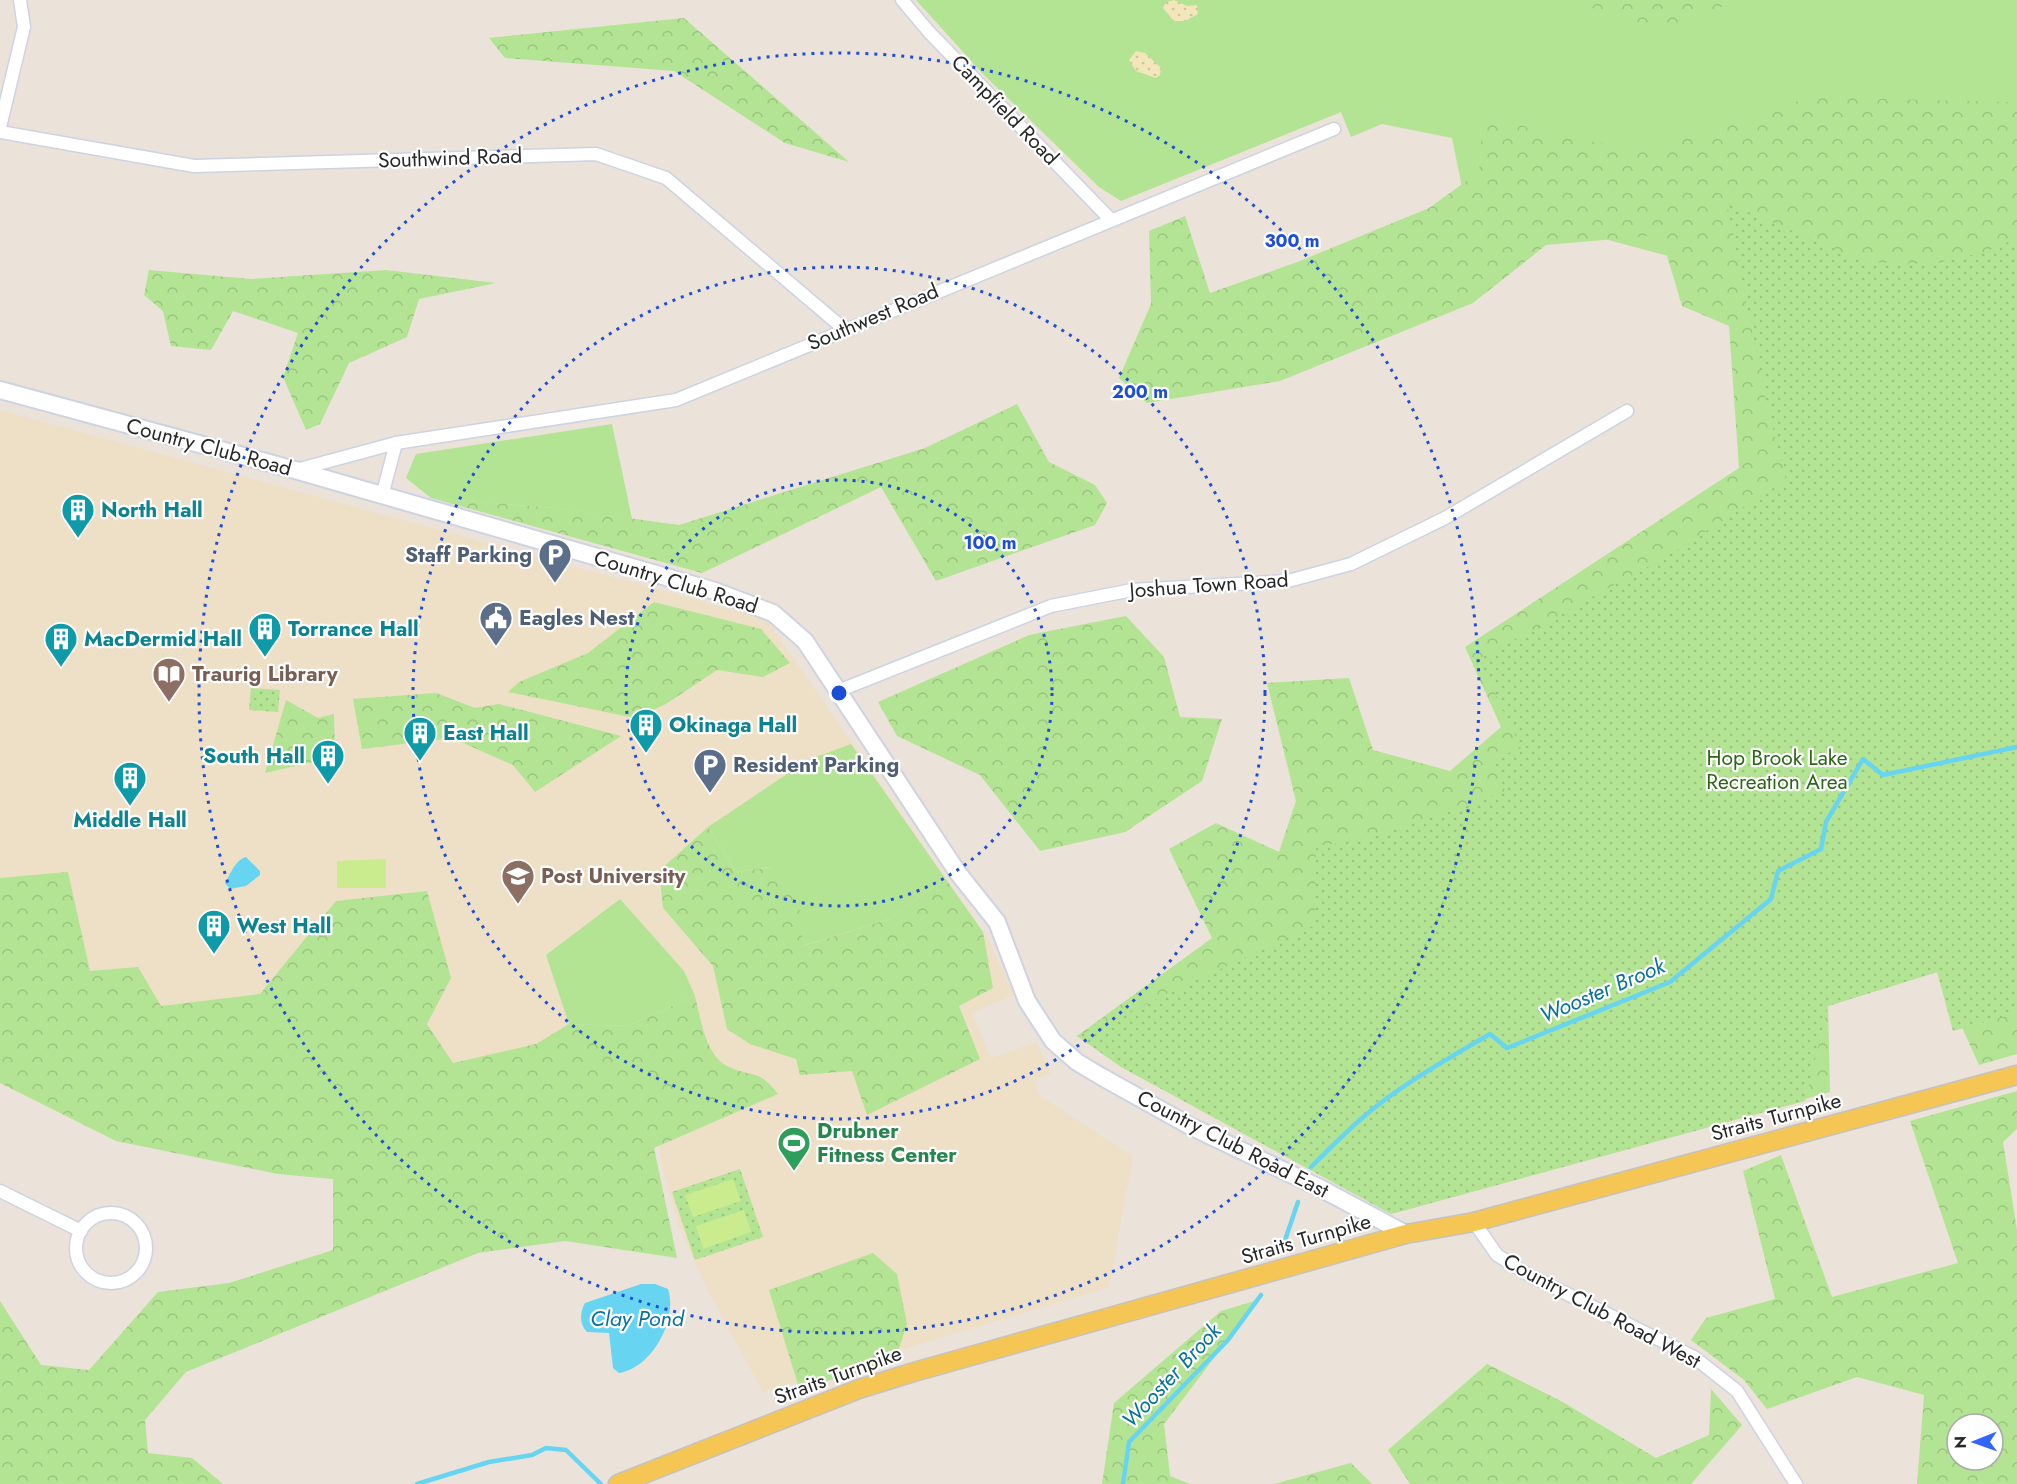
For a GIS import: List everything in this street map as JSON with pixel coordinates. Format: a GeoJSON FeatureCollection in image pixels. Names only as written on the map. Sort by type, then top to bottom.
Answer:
{"type":"FeatureCollection","features":[{"type":"Feature","properties":{"kind":"main road","name":"Straits Turnpike"},"geometry":{"type":"LineString","coordinates":[[618,1484],[849,1393],[914,1372],[1406,1234],[1474,1222],[2017,1075]]}},
{"type":"Feature","properties":{"kind":"street"},"geometry":{"type":"LineString","coordinates":[[0,127],[24,27],[20,0]]}},
{"type":"Feature","properties":{"kind":"street","name":"Campfield Road"},"geometry":{"type":"LineString","coordinates":[[902,0],[929,32],[1110,219]]}},
{"type":"Feature","properties":{"kind":"street","name":"Southwest Road"},"geometry":{"type":"LineString","coordinates":[[295,470],[396,443],[676,400],[1110,219],[1334,129]]}},
{"type":"Feature","properties":{"kind":"street","name":"Southwind Road"},"geometry":{"type":"LineString","coordinates":[[0,132],[194,166],[596,154],[666,178],[844,329]]}},
{"type":"Feature","properties":{"kind":"street","name":"Country Club Road"},"geometry":{"type":"LineString","coordinates":[[0,390],[295,470],[753,603],[781,618],[796,631],[958,873],[998,922],[1022,990],[1043,1029],[1077,1062],[1123,1088]]}},
{"type":"Feature","properties":{"kind":"street","name":"Joshua Town Road"},"geometry":{"type":"LineString","coordinates":[[838,691],[1051,606],[1132,590],[1288,581],[1351,564],[1445,518],[1627,411]]}},
{"type":"Feature","properties":{"kind":"street"},"geometry":{"type":"LineString","coordinates":[[382,496],[396,443]]}},
{"type":"Feature","properties":{"kind":"street","name":"Country Club Road East"},"geometry":{"type":"LineString","coordinates":[[1123,1088],[1190,1126],[1320,1188],[1406,1234]]}},
{"type":"Feature","properties":{"kind":"street"},"geometry":{"type":"LineString","coordinates":[[0,1191],[81,1231]]}},
{"type":"Feature","properties":{"kind":"street"},"geometry":{"type":"LineString","coordinates":[[120,1214],[139,1226],[146,1248],[144,1259],[130,1277],[120,1282],[97,1280],[81,1265],[77,1254],[81,1231],[97,1216],[120,1214]]}},
{"type":"Feature","properties":{"kind":"street","name":"Country Club Road West"},"geometry":{"type":"LineString","coordinates":[[1474,1222],[1497,1255],[1506,1261],[1527,1274],[1694,1357],[1737,1391],[1796,1484]]}},
{"type":"Feature","properties":{"kind":"shaded area","name":"Post University"},"geometry":{"type":"Polygon","coordinates":[[[0,410],[766,619],[988,939],[1014,995],[972,1013],[991,1058],[1036,1042],[1051,1073],[1035,1080],[1039,1095],[1133,1157],[1109,1287],[763,1392],[708,1291],[679,1227],[662,1166],[654,1102],[87,1025],[68,873],[0,878],[0,410]]]}},
{"type":"Feature","properties":{"kind":"green space"},"geometry":{"type":"Polygon","coordinates":[[[916,0],[2017,0],[2017,238],[1740,275],[1465,202],[1452,138],[1382,124],[1351,137],[1341,112],[1121,201],[1099,187],[983,74],[916,0]]]}},
{"type":"Feature","properties":{"kind":"green space"},"geometry":{"type":"Polygon","coordinates":[[[1566,0],[1737,0],[1667,31],[1566,0]]]}},
{"type":"Feature","properties":{"kind":"green space"},"geometry":{"type":"Polygon","coordinates":[[[684,18],[849,162],[785,143],[674,71],[505,58],[489,38],[684,18]]]}},
{"type":"Feature","properties":{"kind":"green space","name":"Hop Brook Lake Recreation Area"},"geometry":{"type":"Polygon","coordinates":[[[1809,97],[2008,102],[2017,97],[2017,1054],[1979,1065],[1937,972],[1828,1006],[1830,1092],[1391,1214],[1077,1036],[1212,938],[1169,849],[1216,823],[1279,852],[1296,801],[1267,683],[1349,678],[1373,750],[1450,771],[1501,727],[1465,647],[1739,468],[1729,326],[1682,306],[1661,235],[1546,245],[1473,303],[1280,381],[1147,403],[1119,378],[1151,304],[1149,231],[1185,216],[1210,293],[1300,261],[1429,208],[1479,172],[1483,117],[1635,151],[1726,127],[1809,97]]]}},
{"type":"Feature","properties":{"kind":"green space","name":"Hop Brook Lake Recreation Area"},"geometry":{"type":"Polygon","coordinates":[[[1727,203],[1865,262],[1932,264],[1985,252],[2017,238],[2017,1013],[1953,1031],[1937,972],[1828,1006],[1805,1101],[1391,1214],[1121,1067],[1077,1036],[1315,925],[1316,846],[1364,840],[1505,791],[1494,759],[1521,748],[1479,659],[1669,555],[1786,480],[1765,397],[1727,203]]]}},
{"type":"Feature","properties":{"kind":"green space"},"geometry":{"type":"Polygon","coordinates":[[[149,270],[251,279],[386,270],[496,283],[419,299],[407,337],[349,363],[320,424],[306,430],[283,377],[298,333],[233,311],[211,350],[171,346],[163,311],[144,295],[149,270]]]}},
{"type":"Feature","properties":{"kind":"green space"},"geometry":{"type":"Polygon","coordinates":[[[1017,404],[1049,462],[1095,485],[1107,503],[1095,525],[936,581],[881,487],[702,573],[431,498],[555,508],[679,525],[925,448],[1017,404]]]}},
{"type":"Feature","properties":{"kind":"green space"},"geometry":{"type":"Polygon","coordinates":[[[612,424],[632,519],[554,508],[431,498],[406,478],[416,454],[612,424]]]}},
{"type":"Feature","properties":{"kind":"green space"},"geometry":{"type":"Polygon","coordinates":[[[654,602],[761,629],[790,663],[763,677],[717,670],[666,704],[635,718],[508,692],[519,682],[588,653],[654,602]]]}},
{"type":"Feature","properties":{"kind":"green space"},"geometry":{"type":"Polygon","coordinates":[[[1126,616],[1164,657],[1180,717],[1222,719],[1202,781],[1125,832],[1040,851],[980,775],[897,736],[878,702],[1029,635],[1126,616]]]}},
{"type":"Feature","properties":{"kind":"green space"},"geometry":{"type":"Polygon","coordinates":[[[251,688],[280,690],[278,712],[249,710],[251,688]]]}},
{"type":"Feature","properties":{"kind":"green space"},"geometry":{"type":"Polygon","coordinates":[[[436,693],[475,708],[499,704],[621,736],[535,792],[513,765],[452,738],[362,749],[353,699],[436,693]]]}},
{"type":"Feature","properties":{"kind":"green space"},"geometry":{"type":"Polygon","coordinates":[[[286,700],[318,718],[334,714],[335,757],[265,773],[286,700]]]}},
{"type":"Feature","properties":{"kind":"green space"},"geometry":{"type":"Polygon","coordinates":[[[851,744],[945,878],[889,919],[802,946],[771,867],[736,872],[708,827],[808,760],[851,744]]]}},
{"type":"Feature","properties":{"kind":"green space"},"geometry":{"type":"Polygon","coordinates":[[[708,827],[736,872],[772,867],[797,884],[803,946],[889,919],[945,878],[983,932],[993,988],[959,1006],[980,1059],[867,1115],[852,1071],[800,1075],[796,1059],[750,1044],[727,1029],[713,966],[663,908],[659,871],[708,827]]]}},
{"type":"Feature","properties":{"kind":"green space"},"geometry":{"type":"Polygon","coordinates":[[[386,859],[386,888],[337,888],[337,861],[386,859]]]}},
{"type":"Feature","properties":{"kind":"green space"},"geometry":{"type":"Polygon","coordinates":[[[68,872],[90,971],[138,967],[161,1006],[260,994],[336,901],[427,891],[451,978],[427,1024],[453,1063],[536,1044],[569,1024],[627,1026],[695,996],[705,1036],[714,1054],[729,1067],[765,1080],[778,1094],[654,1148],[677,1258],[565,1241],[478,1253],[186,1372],[145,1420],[148,1453],[192,1458],[223,1484],[0,1484],[0,1301],[41,1365],[89,1370],[158,1292],[229,1283],[333,1250],[333,1179],[278,1174],[116,1141],[0,1083],[0,878],[68,872]]]}},
{"type":"Feature","properties":{"kind":"green space"},"geometry":{"type":"Polygon","coordinates":[[[620,899],[684,971],[695,996],[627,1026],[569,1024],[546,955],[620,899]]]}},
{"type":"Feature","properties":{"kind":"green space"},"geometry":{"type":"Polygon","coordinates":[[[2017,1091],[2017,1129],[2003,1142],[2017,1230],[2017,1484],[1917,1484],[1924,1395],[1857,1377],[1767,1409],[1744,1380],[1691,1340],[1706,1318],[1775,1299],[1743,1171],[1781,1155],[1832,1297],[1958,1263],[1910,1121],[2017,1091]]]}},
{"type":"Feature","properties":{"kind":"green space"},"geometry":{"type":"Polygon","coordinates":[[[740,1169],[763,1237],[695,1260],[672,1192],[740,1169]]]}},
{"type":"Feature","properties":{"kind":"green space"},"geometry":{"type":"Polygon","coordinates":[[[733,1179],[741,1201],[693,1217],[685,1195],[733,1179]]]}},
{"type":"Feature","properties":{"kind":"green space"},"geometry":{"type":"Polygon","coordinates":[[[744,1210],[751,1232],[703,1249],[696,1226],[744,1210]]]}},
{"type":"Feature","properties":{"kind":"green space"},"geometry":{"type":"Polygon","coordinates":[[[873,1253],[897,1274],[907,1324],[894,1364],[799,1388],[769,1290],[873,1253]]]}},
{"type":"Feature","properties":{"kind":"green space"},"geometry":{"type":"Polygon","coordinates":[[[1258,1300],[1164,1424],[1170,1476],[1190,1484],[1102,1484],[1114,1403],[1221,1311],[1258,1300]]]}},
{"type":"Feature","properties":{"kind":"green space"},"geometry":{"type":"Polygon","coordinates":[[[1487,1364],[1561,1401],[1656,1458],[1709,1435],[1711,1389],[1742,1425],[1691,1484],[1410,1484],[1388,1450],[1487,1364]]]}},
{"type":"Feature","properties":{"kind":"green space"},"geometry":{"type":"Polygon","coordinates":[[[1351,1463],[1372,1484],[1274,1484],[1351,1463]]]}},
{"type":"Feature","properties":{"kind":"sand"},"geometry":{"type":"Polygon","coordinates":[[[1174,0],[1187,6],[1197,5],[1198,14],[1185,21],[1174,21],[1163,8],[1166,2],[1174,0]]]}},
{"type":"Feature","properties":{"kind":"sand"},"geometry":{"type":"Polygon","coordinates":[[[1136,51],[1145,53],[1161,68],[1160,75],[1156,78],[1136,71],[1129,60],[1136,51]]]}},
{"type":"Feature","properties":{"kind":"water"},"geometry":{"type":"Polygon","coordinates":[[[246,857],[260,871],[260,875],[246,886],[230,889],[225,883],[236,864],[246,857]]]}},
{"type":"Feature","properties":{"kind":"water","name":"Clay Pond"},"geometry":{"type":"Polygon","coordinates":[[[641,1284],[655,1284],[668,1289],[670,1301],[666,1328],[660,1341],[642,1362],[619,1373],[613,1368],[609,1333],[587,1332],[581,1318],[582,1310],[585,1303],[641,1284]]]}},
{"type":"Feature","properties":{"kind":"waterway","name":"Wooster Brook"},"geometry":{"type":"LineString","coordinates":[[1311,1167],[1361,1119],[1391,1095],[1490,1034],[1507,1048],[1670,982],[1771,899],[1778,871],[1821,849],[1826,822],[1863,759],[1883,775],[2017,747]]}},
{"type":"Feature","properties":{"kind":"waterway","name":"Wooster Brook"},"geometry":{"type":"LineString","coordinates":[[1281,1252],[1298,1202]]}},
{"type":"Feature","properties":{"kind":"waterway","name":"Wooster Brook"},"geometry":{"type":"LineString","coordinates":[[1123,1484],[1129,1442],[1228,1340],[1261,1295]]}},
{"type":"Feature","properties":{"kind":"waterway","name":"Wooster Brook"},"geometry":{"type":"LineString","coordinates":[[417,1484],[489,1462],[532,1455],[546,1448],[566,1450],[601,1484]]}},
{"type":"Feature","properties":{"kind":"place","name":"North Hall"},"geometry":{"type":"Point","coordinates":[78,539]}},
{"type":"Feature","properties":{"kind":"place","name":"Staff Parking"},"geometry":{"type":"Point","coordinates":[555,584]}},
{"type":"Feature","properties":{"kind":"place","name":"Eagles Nest"},"geometry":{"type":"Point","coordinates":[496,647]}},
{"type":"Feature","properties":{"kind":"place","name":"Torrance Hall"},"geometry":{"type":"Point","coordinates":[265,658]}},
{"type":"Feature","properties":{"kind":"place","name":"MacDermid Hall"},"geometry":{"type":"Point","coordinates":[61,668]}},
{"type":"Feature","properties":{"kind":"place","name":"Traurig Library"},"geometry":{"type":"Point","coordinates":[169,703]}},
{"type":"Feature","properties":{"kind":"place","name":"Okinaga Hall"},"geometry":{"type":"Point","coordinates":[646,754]}},
{"type":"Feature","properties":{"kind":"place","name":"East Hall"},"geometry":{"type":"Point","coordinates":[420,762]}},
{"type":"Feature","properties":{"kind":"place","name":"South Hall"},"geometry":{"type":"Point","coordinates":[328,785]}},
{"type":"Feature","properties":{"kind":"place","name":"Resident Parking"},"geometry":{"type":"Point","coordinates":[710,794]}},
{"type":"Feature","properties":{"kind":"place","name":"Middle Hall"},"geometry":{"type":"Point","coordinates":[130,807]}},
{"type":"Feature","properties":{"kind":"place","name":"Post University"},"geometry":{"type":"Point","coordinates":[518,905]}},
{"type":"Feature","properties":{"kind":"place","name":"West Hall"},"geometry":{"type":"Point","coordinates":[214,955]}},
{"type":"Feature","properties":{"kind":"place","name":"Drubner Fitness Center"},"geometry":{"type":"Point","coordinates":[794,1172]}}]}
